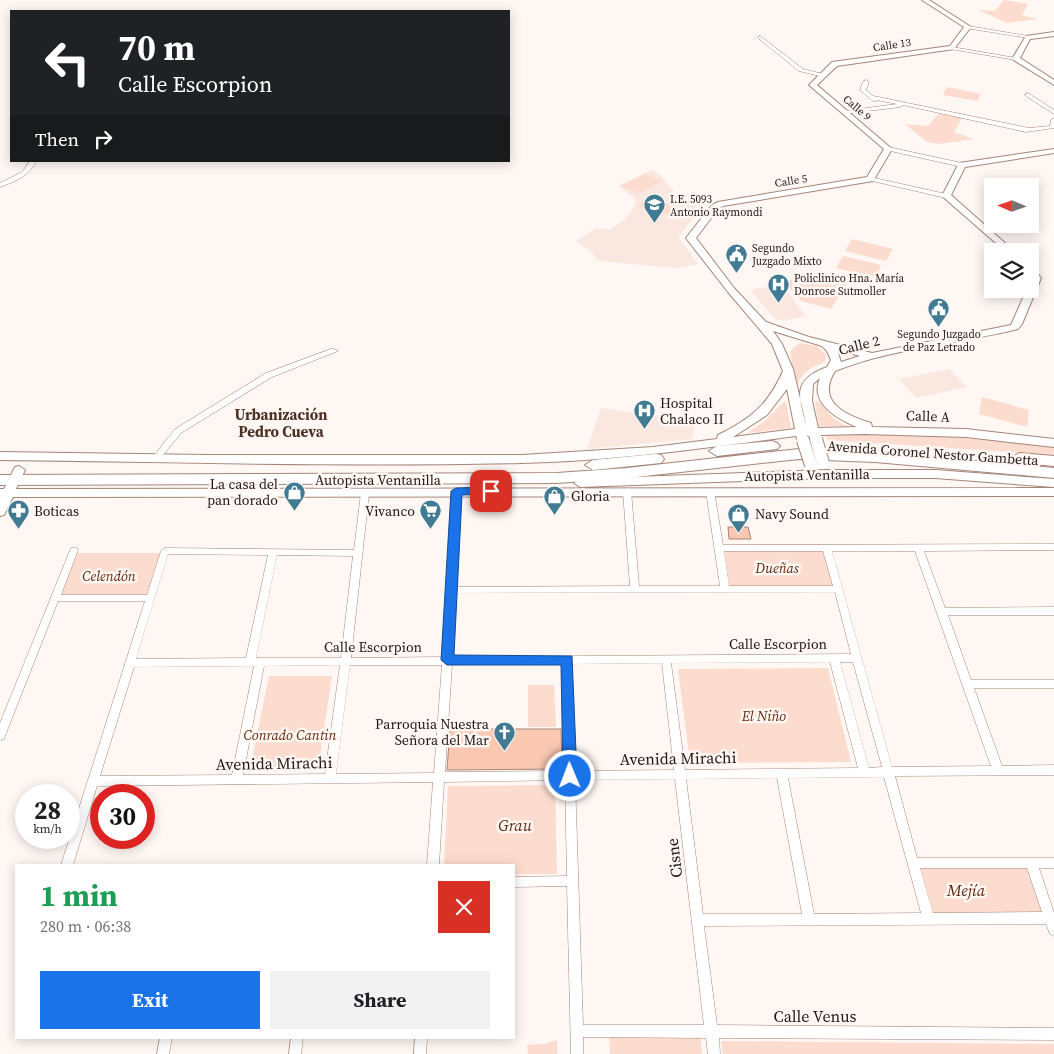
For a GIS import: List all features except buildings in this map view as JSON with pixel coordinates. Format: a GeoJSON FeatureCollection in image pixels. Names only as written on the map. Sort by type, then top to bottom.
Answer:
{"type":"FeatureCollection","features":[{"type":"Feature","properties":{"kind":"highway","name":"Autopista Ventanilla"},"geometry":{"type":"LineString","coordinates":[[9,483],[555,468],[691,455],[744,447],[814,452]]}},
{"type":"Feature","properties":{"kind":"highway","name":"Avenida Coronel Nestor Gambetta"},"geometry":{"type":"LineString","coordinates":[[814,452],[910,449],[1054,461]]}},
{"type":"Feature","properties":{"kind":"highway","name":"Avenida Coronel Nestor Gambetta"},"geometry":{"type":"LineString","coordinates":[[814,452],[1054,473]]}},
{"type":"Feature","properties":{"kind":"highway","name":"Autopista Ventanilla"},"geometry":{"type":"LineString","coordinates":[[9,483],[427,480],[590,476],[814,452]]}},
{"type":"Feature","properties":{"kind":"highway","name":"Autopista Ventanilla"},"geometry":{"type":"LineString","coordinates":[[0,470],[9,483]]}},
{"type":"Feature","properties":{"kind":"highway"},"geometry":{"type":"LineString","coordinates":[[427,480],[456,491]]}},
{"type":"Feature","properties":{"kind":"street"},"geometry":{"type":"LineString","coordinates":[[925,0],[968,27],[1028,37],[1054,34]]}},
{"type":"Feature","properties":{"kind":"street"},"geometry":{"type":"LineString","coordinates":[[968,27],[952,48],[1016,59],[1054,82]]}},
{"type":"Feature","properties":{"kind":"street"},"geometry":{"type":"LineString","coordinates":[[760,37],[801,70],[824,74]]}},
{"type":"Feature","properties":{"kind":"street"},"geometry":{"type":"LineString","coordinates":[[1016,59],[1028,37]]}},
{"type":"Feature","properties":{"kind":"street","name":"Calle 13"},"geometry":{"type":"LineString","coordinates":[[824,74],[835,64],[952,48]]}},
{"type":"Feature","properties":{"kind":"street","name":"Calle 9"},"geometry":{"type":"LineString","coordinates":[[824,74],[813,85],[888,148]]}},
{"type":"Feature","properties":{"kind":"street"},"geometry":{"type":"LineString","coordinates":[[866,82],[863,90],[885,108]]}},
{"type":"Feature","properties":{"kind":"street"},"geometry":{"type":"LineString","coordinates":[[1028,95],[1054,112]]}},
{"type":"Feature","properties":{"kind":"street"},"geometry":{"type":"LineString","coordinates":[[872,97],[1030,130]]}},
{"type":"Feature","properties":{"kind":"street"},"geometry":{"type":"LineString","coordinates":[[845,113],[908,104]]}},
{"type":"Feature","properties":{"kind":"street"},"geometry":{"type":"LineString","coordinates":[[1010,132],[1052,127],[1054,120]]}},
{"type":"Feature","properties":{"kind":"street"},"geometry":{"type":"LineString","coordinates":[[1001,243],[946,196],[870,179],[888,148],[962,165],[1054,150]]}},
{"type":"Feature","properties":{"kind":"street"},"geometry":{"type":"LineString","coordinates":[[0,185],[27,172],[33,162]]}},
{"type":"Feature","properties":{"kind":"street"},"geometry":{"type":"LineString","coordinates":[[946,196],[962,165]]}},
{"type":"Feature","properties":{"kind":"street","name":"Calle 5"},"geometry":{"type":"LineString","coordinates":[[762,324],[731,290],[691,240],[715,207],[742,200],[870,179]]}},
{"type":"Feature","properties":{"kind":"street","name":"Calle 2"},"geometry":{"type":"LineString","coordinates":[[814,452],[806,387],[811,378],[832,367],[874,356],[1014,327],[1017,324],[1025,298]]}},
{"type":"Feature","properties":{"kind":"street"},"geometry":{"type":"LineString","coordinates":[[762,324],[805,338],[874,356]]}},
{"type":"Feature","properties":{"kind":"street"},"geometry":{"type":"LineString","coordinates":[[762,324],[784,356],[814,452]]}},
{"type":"Feature","properties":{"kind":"street"},"geometry":{"type":"LineString","coordinates":[[784,356],[788,344],[805,338]]}},
{"type":"Feature","properties":{"kind":"street"},"geometry":{"type":"LineString","coordinates":[[824,343],[834,353],[836,360],[824,383],[826,399],[833,409],[849,421],[882,430]]}},
{"type":"Feature","properties":{"kind":"street"},"geometry":{"type":"LineString","coordinates":[[156,458],[178,431],[269,375],[334,351]]}},
{"type":"Feature","properties":{"kind":"street"},"geometry":{"type":"LineString","coordinates":[[709,444],[745,428],[762,414],[775,400],[783,387],[788,369]]}},
{"type":"Feature","properties":{"kind":"street","name":"Calle A"},"geometry":{"type":"LineString","coordinates":[[814,452],[882,430],[966,433],[1054,443]]}},
{"type":"Feature","properties":{"kind":"street","name":"Autopista Ventanilla"},"geometry":{"type":"LineString","coordinates":[[0,456],[206,460],[522,459],[618,454],[709,444],[814,452],[935,474],[1054,483]]}},
{"type":"Feature","properties":{"kind":"street","name":"Autopista Ventanilla"},"geometry":{"type":"LineString","coordinates":[[562,491],[580,483],[814,452]]}},
{"type":"Feature","properties":{"kind":"street"},"geometry":{"type":"LineString","coordinates":[[0,512],[9,483]]}},
{"type":"Feature","properties":{"kind":"street","name":"Autopista Ventanilla"},"geometry":{"type":"LineString","coordinates":[[9,483],[365,493],[456,491],[1054,492]]}},
{"type":"Feature","properties":{"kind":"street"},"geometry":{"type":"LineString","coordinates":[[433,864],[452,590],[456,491]]}},
{"type":"Feature","properties":{"kind":"street"},"geometry":{"type":"LineString","coordinates":[[627,491],[635,590]]}},
{"type":"Feature","properties":{"kind":"street"},"geometry":{"type":"LineString","coordinates":[[710,491],[725,589]]}},
{"type":"Feature","properties":{"kind":"street"},"geometry":{"type":"LineString","coordinates":[[330,778],[346,661],[365,493]]}},
{"type":"Feature","properties":{"kind":"street"},"geometry":{"type":"LineString","coordinates":[[719,548],[1054,547]]}},
{"type":"Feature","properties":{"kind":"street"},"geometry":{"type":"LineString","coordinates":[[827,548],[928,918]]}},
{"type":"Feature","properties":{"kind":"street"},"geometry":{"type":"LineString","coordinates":[[919,548],[998,771]]}},
{"type":"Feature","properties":{"kind":"street"},"geometry":{"type":"LineString","coordinates":[[0,736],[74,550]]}},
{"type":"Feature","properties":{"kind":"street"},"geometry":{"type":"LineString","coordinates":[[67,864],[165,551],[359,553]]}},
{"type":"Feature","properties":{"kind":"street"},"geometry":{"type":"LineString","coordinates":[[237,780],[273,552]]}},
{"type":"Feature","properties":{"kind":"street"},"geometry":{"type":"LineString","coordinates":[[452,590],[838,589]]}},
{"type":"Feature","properties":{"kind":"street"},"geometry":{"type":"LineString","coordinates":[[55,598],[150,598]]}},
{"type":"Feature","properties":{"kind":"street"},"geometry":{"type":"LineString","coordinates":[[941,612],[1054,611]]}},
{"type":"Feature","properties":{"kind":"street"},"geometry":{"type":"LineString","coordinates":[[834,658],[865,772]]}},
{"type":"Feature","properties":{"kind":"street","name":"Calle Escorpion"},"geometry":{"type":"LineString","coordinates":[[130,662],[856,658]]}},
{"type":"Feature","properties":{"kind":"street","name":"Cisne"},"geometry":{"type":"LineString","coordinates":[[666,659],[714,1054]]}},
{"type":"Feature","properties":{"kind":"street"},"geometry":{"type":"LineString","coordinates":[[567,660],[577,1054]]}},
{"type":"Feature","properties":{"kind":"street"},"geometry":{"type":"LineString","coordinates":[[967,684],[1054,684]]}},
{"type":"Feature","properties":{"kind":"street","name":"Avenida Mirachi"},"geometry":{"type":"LineString","coordinates":[[93,781],[1054,770]]}},
{"type":"Feature","properties":{"kind":"street"},"geometry":{"type":"LineString","coordinates":[[782,773],[809,918]]}},
{"type":"Feature","properties":{"kind":"street"},"geometry":{"type":"LineString","coordinates":[[913,863],[1054,863]]}},
{"type":"Feature","properties":{"kind":"street"},"geometry":{"type":"LineString","coordinates":[[698,920],[928,918],[1052,924],[1031,863]]}},
{"type":"Feature","properties":{"kind":"street"},"geometry":{"type":"LineString","coordinates":[[515,882],[573,881]]}},
{"type":"Feature","properties":{"kind":"street","name":"Calle Venus"},"geometry":{"type":"LineString","coordinates":[[576,1031],[1054,1034]]}},
{"type":"Feature","properties":{"kind":"street"},"geometry":{"type":"LineString","coordinates":[[163,1054],[166,1039]]}},
{"type":"Feature","properties":{"kind":"street"},"geometry":{"type":"LineString","coordinates":[[295,1054],[297,1039]]}},
{"type":"Feature","properties":{"kind":"street"},"geometry":{"type":"LineString","coordinates":[[420,1054],[421,1039]]}},
{"type":"Feature","properties":{"kind":"shaded area","name":"I.E. 5093 Antonio Raymondi"},"geometry":{"type":"Polygon","coordinates":[[[651,170],[660,175],[685,205],[694,204],[699,210],[695,212],[695,216],[678,237],[698,264],[678,268],[598,261],[590,250],[576,242],[596,228],[610,229],[625,219],[636,204],[635,198],[618,186],[651,170]]]}},
{"type":"Feature","properties":{"kind":"shaded area","name":"Policlinico Hna. María Donrose Sutmoller"},"geometry":{"type":"Polygon","coordinates":[[[781,284],[806,316],[781,321],[774,318],[750,290],[781,284]]]}},
{"type":"Feature","properties":{"kind":"shaded area"},"geometry":{"type":"Polygon","coordinates":[[[949,369],[967,387],[916,398],[899,379],[949,369]]]}},
{"type":"Feature","properties":{"kind":"shaded area","name":"Hospital Chalaco II"},"geometry":{"type":"Polygon","coordinates":[[[601,408],[696,421],[692,439],[587,449],[601,408]]]}},
{"type":"Feature","properties":{"kind":"green space"},"geometry":{"type":"Polygon","coordinates":[[[1004,0],[1028,4],[1022,15],[1037,19],[1007,23],[979,10],[995,11],[1004,0]]]}},
{"type":"Feature","properties":{"kind":"green space"},"geometry":{"type":"Polygon","coordinates":[[[947,87],[981,94],[977,101],[943,95],[947,87]]]}},
{"type":"Feature","properties":{"kind":"green space"},"geometry":{"type":"Polygon","coordinates":[[[939,113],[962,118],[954,132],[974,139],[938,144],[927,142],[905,124],[928,126],[939,113]]]}},
{"type":"Feature","properties":{"kind":"green space"},"geometry":{"type":"Polygon","coordinates":[[[644,174],[662,181],[639,193],[621,186],[644,174]]]}},
{"type":"Feature","properties":{"kind":"green space"},"geometry":{"type":"Polygon","coordinates":[[[645,199],[677,206],[670,215],[638,207],[645,199]]]}},
{"type":"Feature","properties":{"kind":"green space"},"geometry":{"type":"Polygon","coordinates":[[[852,239],[893,249],[886,261],[845,251],[852,239]]]}},
{"type":"Feature","properties":{"kind":"green space"},"geometry":{"type":"Polygon","coordinates":[[[843,256],[881,265],[876,277],[836,268],[843,256]]]}},
{"type":"Feature","properties":{"kind":"green space"},"geometry":{"type":"Polygon","coordinates":[[[828,273],[850,278],[831,309],[801,301],[784,281],[828,273]]]}},
{"type":"Feature","properties":{"kind":"green space"},"geometry":{"type":"Polygon","coordinates":[[[800,343],[817,346],[826,355],[825,362],[807,371],[796,388],[790,351],[800,343]]]}},
{"type":"Feature","properties":{"kind":"green space"},"geometry":{"type":"Polygon","coordinates":[[[982,397],[1029,410],[1027,427],[979,414],[982,397]]]}},
{"type":"Feature","properties":{"kind":"green space"},"geometry":{"type":"Polygon","coordinates":[[[818,401],[833,418],[846,426],[819,426],[815,402],[818,401]]]}},
{"type":"Feature","properties":{"kind":"green space"},"geometry":{"type":"Polygon","coordinates":[[[786,402],[791,428],[747,433],[765,421],[786,402]]]}},
{"type":"Feature","properties":{"kind":"green space"},"geometry":{"type":"Polygon","coordinates":[[[825,435],[934,435],[1054,447],[1054,455],[828,440],[825,435]]]}},
{"type":"Feature","properties":{"kind":"green space","name":"Dueñas"},"geometry":{"type":"Polygon","coordinates":[[[721,548],[827,548],[833,589],[729,589],[721,548]]]}},
{"type":"Feature","properties":{"kind":"green space","name":"Celendón"},"geometry":{"type":"Polygon","coordinates":[[[77,553],[160,553],[145,599],[58,600],[77,553]]]}},
{"type":"Feature","properties":{"kind":"green space","name":"El Niño"},"geometry":{"type":"Polygon","coordinates":[[[828,668],[851,762],[690,763],[678,669],[828,668]]]}},
{"type":"Feature","properties":{"kind":"green space","name":"Conrado Cantin"},"geometry":{"type":"Polygon","coordinates":[[[269,676],[332,676],[318,769],[250,769],[269,676]]]}},
{"type":"Feature","properties":{"kind":"green space"},"geometry":{"type":"Polygon","coordinates":[[[528,685],[554,685],[556,727],[528,727],[528,685]]]}},
{"type":"Feature","properties":{"kind":"green space","name":"Grau"},"geometry":{"type":"Polygon","coordinates":[[[555,785],[557,874],[515,874],[515,864],[444,864],[448,786],[555,785]]]}},
{"type":"Feature","properties":{"kind":"green space","name":"Mejía"},"geometry":{"type":"Polygon","coordinates":[[[917,866],[1029,866],[1044,915],[930,914],[917,866]]]}},
{"type":"Feature","properties":{"kind":"green space"},"geometry":{"type":"Polygon","coordinates":[[[609,1035],[700,1035],[702,1054],[610,1054],[609,1035]]]}},
{"type":"Feature","properties":{"kind":"green space"},"geometry":{"type":"Polygon","coordinates":[[[557,1040],[557,1054],[528,1054],[527,1045],[544,1044],[557,1040]]]}},
{"type":"Feature","properties":{"kind":"green space"},"geometry":{"type":"Polygon","coordinates":[[[721,1041],[1054,1044],[1054,1054],[723,1054],[721,1041]]]}},
{"type":"Feature","properties":{"kind":"place","name":"I.E. 5093 Antonio Raymondi"},"geometry":{"type":"Point","coordinates":[654,224]}},
{"type":"Feature","properties":{"kind":"place","name":"Segundo Juzgado Mixto"},"geometry":{"type":"Point","coordinates":[736,273]}},
{"type":"Feature","properties":{"kind":"place","name":"Policlinico Hna. María Donrose Sutmoller"},"geometry":{"type":"Point","coordinates":[778,303]}},
{"type":"Feature","properties":{"kind":"place","name":"Segundo Juzgado de Paz Letrado"},"geometry":{"type":"Point","coordinates":[939,327]}},
{"type":"Feature","properties":{"kind":"place","name":"Hospital Chalaco II"},"geometry":{"type":"Point","coordinates":[644,430]}},
{"type":"Feature","properties":{"kind":"place","name":"La casa del pan dorado"},"geometry":{"type":"Point","coordinates":[294,511]}},
{"type":"Feature","properties":{"kind":"place","name":"Gloria"},"geometry":{"type":"Point","coordinates":[555,515]}},
{"type":"Feature","properties":{"kind":"place","name":"Boticas"},"geometry":{"type":"Point","coordinates":[18,530]}},
{"type":"Feature","properties":{"kind":"place","name":"Vivanco"},"geometry":{"type":"Point","coordinates":[431,530]}},
{"type":"Feature","properties":{"kind":"place","name":"Navy Sound"},"geometry":{"type":"Point","coordinates":[739,533]}},
{"type":"Feature","properties":{"kind":"place","name":"Parroquia Nuestra Señora del Mar"},"geometry":{"type":"Point","coordinates":[505,751]}},
{"type":"Feature","properties":{"kind":"district","name":"Urbanización Pedro Cueva"},"geometry":{"type":"Point","coordinates":[281,422]}},
{"type":"Feature","properties":{"kind":"route"},"geometry":{"type":"LineString","coordinates":[[491,491],[456,491],[447,660],[567,660],[570,776]]}}]}
